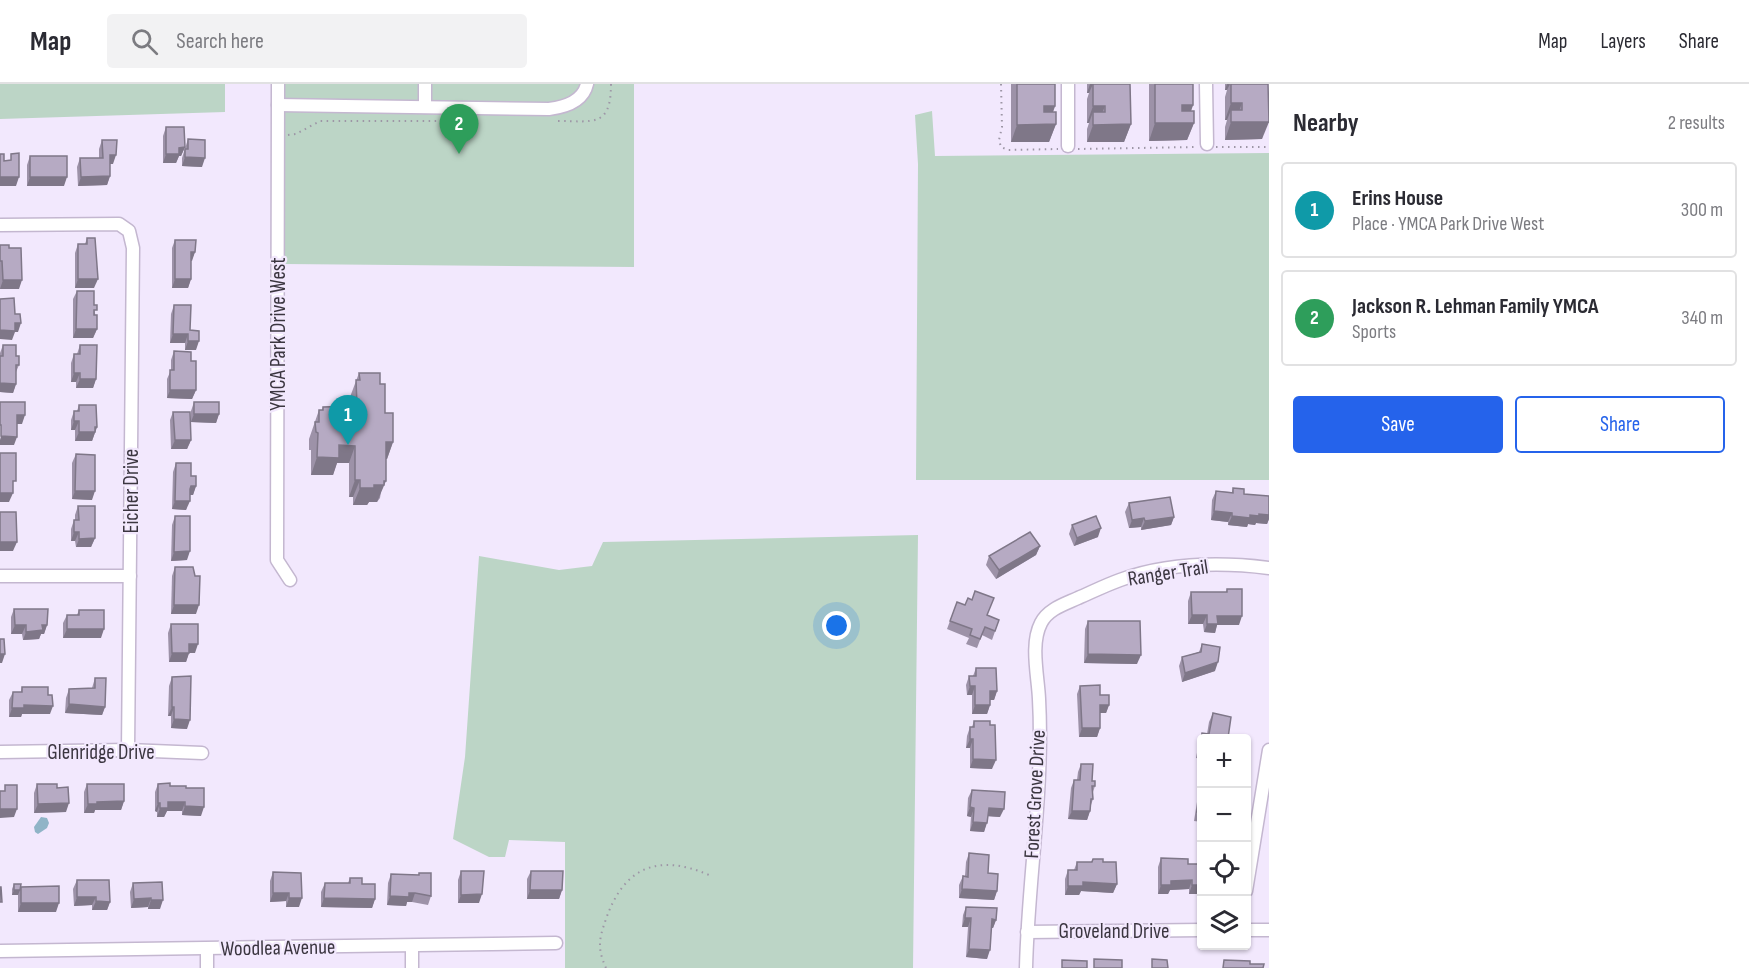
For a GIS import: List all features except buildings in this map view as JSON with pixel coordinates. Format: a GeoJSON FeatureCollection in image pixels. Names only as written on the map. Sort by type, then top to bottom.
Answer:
{"type":"FeatureCollection","features":[{"type":"Feature","properties":{"kind":"street","name":"YMCA Park Drive West"},"geometry":{"type":"LineString","coordinates":[[278,84],[277,560],[290,580]]}},
{"type":"Feature","properties":{"kind":"street"},"geometry":{"type":"LineString","coordinates":[[425,84],[425,107]]}},
{"type":"Feature","properties":{"kind":"street"},"geometry":{"type":"LineString","coordinates":[[278,105],[562,108],[581,97],[587,84]]}},
{"type":"Feature","properties":{"kind":"street"},"geometry":{"type":"LineString","coordinates":[[1065,148],[1068,84]]}},
{"type":"Feature","properties":{"kind":"street"},"geometry":{"type":"LineString","coordinates":[[1203,146],[1206,84]]}},
{"type":"Feature","properties":{"kind":"street","name":"Eicher Drive"},"geometry":{"type":"LineString","coordinates":[[0,225],[119,224],[129,231],[133,248],[128,750]]}},
{"type":"Feature","properties":{"kind":"street","name":"Ranger Trail"},"geometry":{"type":"LineString","coordinates":[[1042,620],[1053,610],[1120,580],[1154,571],[1214,565],[1269,568]]}},
{"type":"Feature","properties":{"kind":"street"},"geometry":{"type":"LineString","coordinates":[[0,576],[130,576]]}},
{"type":"Feature","properties":{"kind":"street","name":"Forest Grove Drive"},"geometry":{"type":"LineString","coordinates":[[1026,968],[1038,776],[1039,703],[1035,636],[1042,620]]}},
{"type":"Feature","properties":{"kind":"street","name":"Glenridge Drive"},"geometry":{"type":"LineString","coordinates":[[0,752],[128,750],[202,753]]}},
{"type":"Feature","properties":{"kind":"street"},"geometry":{"type":"LineString","coordinates":[[1251,860],[1269,750]]}},
{"type":"Feature","properties":{"kind":"street","name":"Groveland Drive"},"geometry":{"type":"LineString","coordinates":[[1027,932],[1197,930]]}},
{"type":"Feature","properties":{"kind":"street"},"geometry":{"type":"LineString","coordinates":[[1251,930],[1269,930]]}},
{"type":"Feature","properties":{"kind":"street","name":"Woodlea Avenue"},"geometry":{"type":"LineString","coordinates":[[0,951],[556,943]]}},
{"type":"Feature","properties":{"kind":"street"},"geometry":{"type":"LineString","coordinates":[[412,946],[412,968]]}},
{"type":"Feature","properties":{"kind":"street"},"geometry":{"type":"LineString","coordinates":[[207,949],[207,968]]}},
{"type":"Feature","properties":{"kind":"path"},"geometry":{"type":"LineString","coordinates":[[1001,84],[1002,127],[999,140],[1001,147],[1008,150],[1269,147]]}},
{"type":"Feature","properties":{"kind":"path"},"geometry":{"type":"LineString","coordinates":[[606,968],[600,953],[600,936],[612,902],[620,888],[635,873],[653,865],[692,867],[709,874]]}},
{"type":"Feature","properties":{"kind":"green space"},"geometry":{"type":"Polygon","coordinates":[[[0,84],[225,84],[225,112],[0,119],[0,84]]]}},
{"type":"Feature","properties":{"kind":"green space"},"geometry":{"type":"Polygon","coordinates":[[[285,84],[634,84],[634,267],[285,264],[285,84]]]}},
{"type":"Feature","properties":{"kind":"green space"},"geometry":{"type":"Polygon","coordinates":[[[932,111],[935,156],[1269,153],[1269,480],[916,480],[918,164],[915,115],[932,111]]]}},
{"type":"Feature","properties":{"kind":"green space"},"geometry":{"type":"Polygon","coordinates":[[[918,535],[913,968],[565,968],[565,842],[509,840],[505,857],[489,857],[453,839],[465,757],[479,556],[559,570],[592,566],[603,542],[918,535]]]}},
{"type":"Feature","properties":{"kind":"water"},"geometry":{"type":"Polygon","coordinates":[[[41,817],[47,818],[49,823],[47,828],[38,834],[34,827],[41,817]]]}},
{"type":"Feature","properties":{"kind":"place","name":"Jackson R. Lehman Family YMCA"},"geometry":{"type":"Point","coordinates":[459,154]}},
{"type":"Feature","properties":{"kind":"place","name":"Erins House"},"geometry":{"type":"Point","coordinates":[348,445]}}]}
